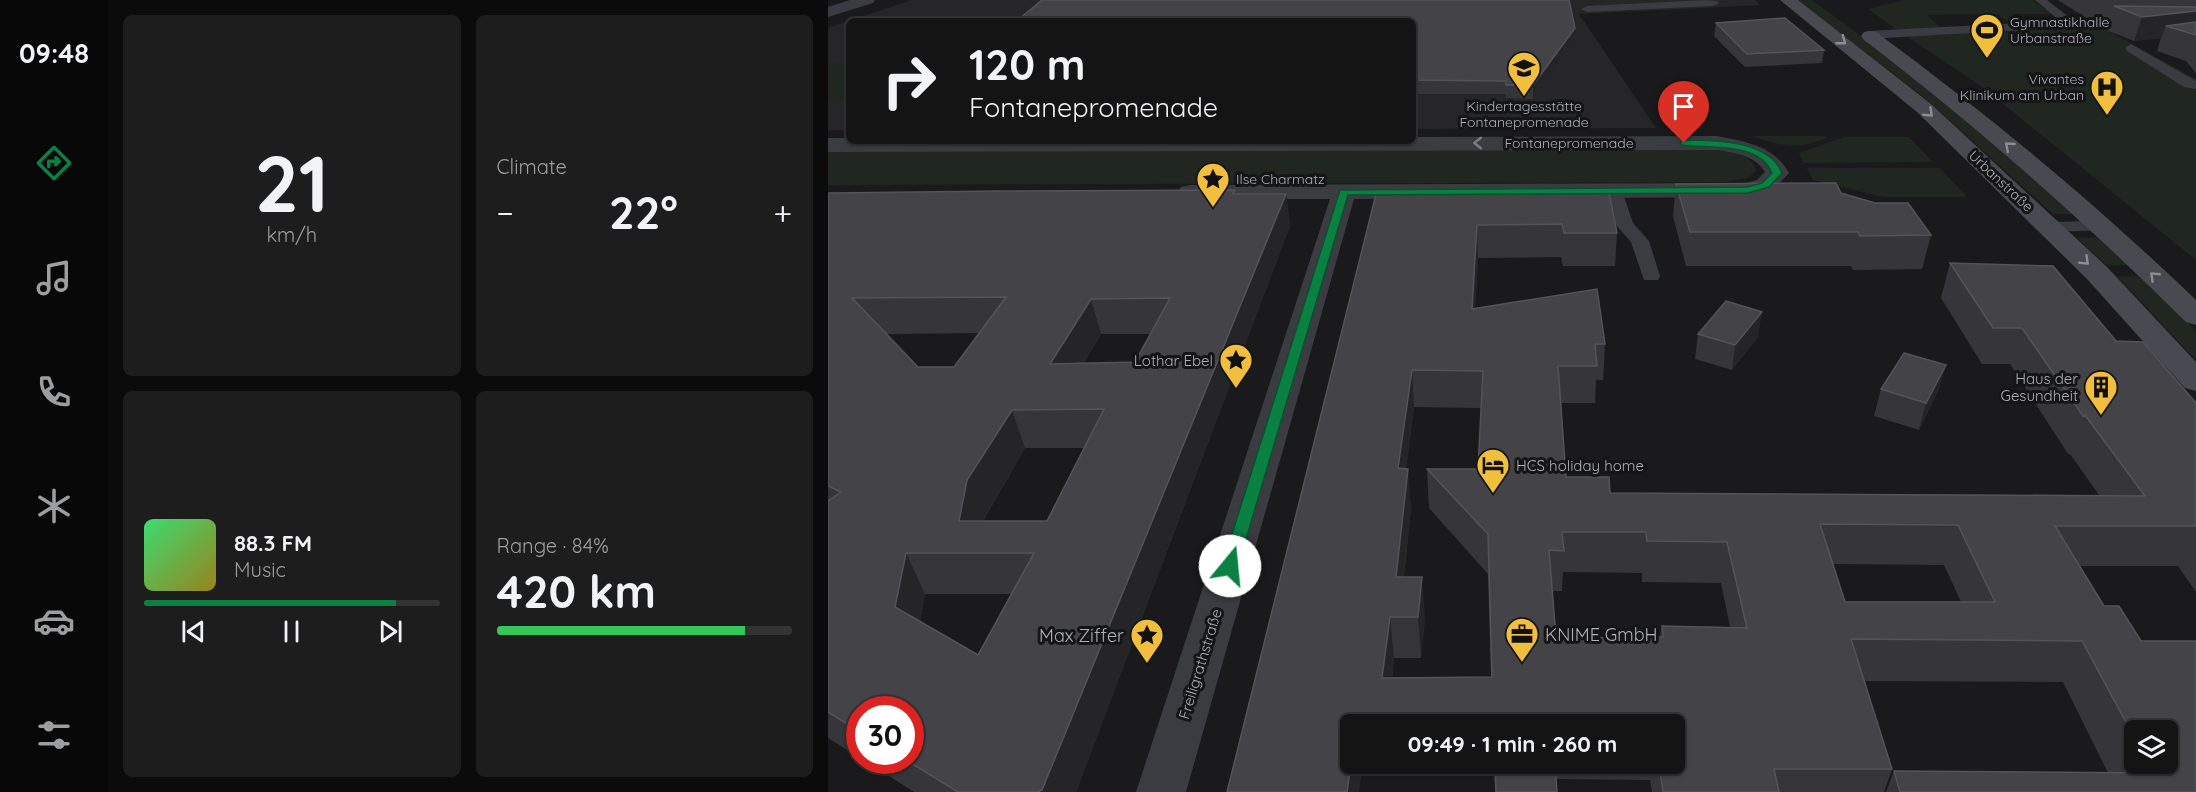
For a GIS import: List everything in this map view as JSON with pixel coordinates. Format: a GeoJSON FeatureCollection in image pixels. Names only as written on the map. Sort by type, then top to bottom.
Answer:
{"type":"FeatureCollection","features":[{"type":"Feature","properties":{"kind":"main road","name":"Urbanstraße"},"geometry":{"type":"LineString","coordinates":[[1788,0],[1900,87],[2050,227],[2105,281],[2196,381]]}},
{"type":"Feature","properties":{"kind":"main road","name":"Urbanstraße"},"geometry":{"type":"LineString","coordinates":[[1863,31],[1947,93],[2100,226],[2196,316]]}},
{"type":"Feature","properties":{"kind":"street"},"geometry":{"type":"LineString","coordinates":[[828,12],[867,0]]}},
{"type":"Feature","properties":{"kind":"street","name":"Fontanepromenade"},"geometry":{"type":"LineString","coordinates":[[1165,192],[1748,190],[1765,185],[1777,173],[1774,165],[1767,158],[1754,152],[1717,143],[1416,144]]}},
{"type":"Feature","properties":{"kind":"street","name":"Fontanepromenade"},"geometry":{"type":"LineString","coordinates":[[828,145],[1272,144]]}},
{"type":"Feature","properties":{"kind":"street","name":"Freiligrathstraße"},"geometry":{"type":"LineString","coordinates":[[1161,792],[1344,192]]}},
{"type":"Feature","properties":{"kind":"lane"},"geometry":{"type":"LineString","coordinates":[[2040,0],[2071,24]]}},
{"type":"Feature","properties":{"kind":"lane"},"geometry":{"type":"LineString","coordinates":[[1587,9],[1713,3]]}},
{"type":"Feature","properties":{"kind":"lane"},"geometry":{"type":"LineString","coordinates":[[1863,31],[2071,24],[2196,24]]}},
{"type":"Feature","properties":{"kind":"lane"},"geometry":{"type":"LineString","coordinates":[[2156,45],[2131,48],[2189,84],[2196,85]]}},
{"type":"Feature","properties":{"kind":"lane"},"geometry":{"type":"LineString","coordinates":[[1614,191],[1625,225],[1640,242],[1651,276]]}},
{"type":"Feature","properties":{"kind":"lane"},"geometry":{"type":"LineString","coordinates":[[2050,227],[2100,226]]}},
{"type":"Feature","properties":{"kind":"shaded area"},"geometry":{"type":"Polygon","coordinates":[[[912,0],[1755,0],[1760,5],[1579,14],[1656,128],[1416,129],[1416,18],[858,18],[912,0]]]}},
{"type":"Feature","properties":{"kind":"shaded area"},"geometry":{"type":"Polygon","coordinates":[[[1797,0],[1812,0],[1923,82],[2073,214],[2053,214],[1926,99],[1797,0]]]}},
{"type":"Feature","properties":{"kind":"shaded area"},"geometry":{"type":"Polygon","coordinates":[[[1905,0],[2032,0],[2052,14],[2013,14],[2021,21],[2008,22],[1997,14],[1927,15],[1941,28],[1899,31],[1868,9],[1905,0]]]}},
{"type":"Feature","properties":{"kind":"shaded area"},"geometry":{"type":"Polygon","coordinates":[[[846,22],[846,130],[828,130],[828,28],[846,22]]]}},
{"type":"Feature","properties":{"kind":"shaded area","name":"Vivantes Klinikum am Urban"},"geometry":{"type":"Polygon","coordinates":[[[2097,25],[2196,79],[2196,260],[1981,86],[1906,36],[2097,25]]]}},
{"type":"Feature","properties":{"kind":"shaded area"},"geometry":{"type":"Polygon","coordinates":[[[828,63],[846,63],[846,102],[828,102],[828,63]]]}},
{"type":"Feature","properties":{"kind":"shaded area"},"geometry":{"type":"Polygon","coordinates":[[[1751,136],[1828,137],[1807,144],[1789,145],[1751,136]]]}},
{"type":"Feature","properties":{"kind":"shaded area"},"geometry":{"type":"Polygon","coordinates":[[[1844,137],[1909,137],[1933,162],[1804,163],[1799,153],[1844,137]]]}},
{"type":"Feature","properties":{"kind":"shaded area"},"geometry":{"type":"Polygon","coordinates":[[[1714,150],[1745,157],[1754,165],[1756,171],[1748,178],[1725,182],[828,185],[828,152],[1714,150]]]}},
{"type":"Feature","properties":{"kind":"shaded area"},"geometry":{"type":"Polygon","coordinates":[[[1807,168],[1940,168],[1967,197],[1884,197],[1813,180],[1807,168]]]}},
{"type":"Feature","properties":{"kind":"shaded area"},"geometry":{"type":"Polygon","coordinates":[[[2099,237],[2130,265],[2106,265],[2077,238],[2099,237]]]}},
{"type":"Feature","properties":{"kind":"shaded area"},"geometry":{"type":"Polygon","coordinates":[[[2142,276],[2196,331],[2196,360],[2118,277],[2142,276]]]}},
{"type":"Feature","properties":{"kind":"building"},"geometry":{"type":"Polygon","coordinates":[[[1042,0],[1569,0],[1575,28],[1533,85],[1506,85],[1506,81],[1416,80],[1416,18],[1021,18],[1042,0]]]}},
{"type":"Feature","properties":{"kind":"building"},"geometry":{"type":"Polygon","coordinates":[[[2114,6],[2196,7],[2196,11],[2142,17],[2114,6]]]}},
{"type":"Feature","properties":{"kind":"building"},"geometry":{"type":"Polygon","coordinates":[[[1785,18],[1824,50],[1747,54],[1716,23],[1785,18]]]}},
{"type":"Feature","properties":{"kind":"building"},"geometry":{"type":"Polygon","coordinates":[[[2196,22],[2196,35],[2166,26],[2196,22]]]}},
{"type":"Feature","properties":{"kind":"building"},"geometry":{"type":"Polygon","coordinates":[[[1836,183],[1841,193],[1875,203],[1908,203],[1931,235],[1860,236],[1858,232],[1690,232],[1676,184],[1836,183]]]}},
{"type":"Feature","properties":{"kind":"building"},"geometry":{"type":"Polygon","coordinates":[[[1235,190],[1233,194],[1286,194],[1042,790],[1038,792],[958,792],[924,771],[924,696],[846,696],[846,723],[828,712],[828,501],[841,492],[828,486],[828,193],[1235,190]],[[1006,297],[852,298],[918,367],[954,367],[1006,297]],[[1170,298],[1091,299],[1050,364],[1135,362],[1170,298]],[[1104,409],[1012,410],[967,480],[959,521],[1047,521],[1104,409]],[[906,553],[895,607],[978,655],[1034,553],[906,553]]]}},
{"type":"Feature","properties":{"kind":"building"},"geometry":{"type":"Polygon","coordinates":[[[1609,193],[1617,233],[1564,233],[1562,224],[1477,225],[1472,309],[1597,289],[1605,344],[1595,344],[1597,366],[1558,366],[1566,477],[1609,477],[1610,493],[2145,496],[2085,415],[2083,416],[2022,328],[1993,328],[1950,263],[2053,266],[2116,341],[2143,342],[2196,403],[2196,526],[2055,526],[2104,606],[2119,606],[2141,641],[2196,641],[2196,792],[1900,792],[1894,771],[2178,774],[2178,720],[2125,720],[2082,641],[1851,639],[1892,769],[1774,769],[1779,792],[1663,792],[1660,774],[1685,774],[1685,714],[1340,714],[1340,774],[1350,774],[1347,792],[1227,792],[1376,194],[1609,193]],[[1412,370],[1398,468],[1408,469],[1396,577],[1422,577],[1418,617],[1390,617],[1382,678],[1492,677],[1488,534],[1427,469],[1478,469],[1483,371],[1412,370]],[[1820,524],[1845,602],[1995,602],[1958,525],[1820,524]],[[1562,532],[1564,551],[1549,550],[1556,638],[1663,637],[1662,626],[1747,628],[1727,542],[1647,541],[1646,532],[1562,532]]]}},
{"type":"Feature","properties":{"kind":"building"},"geometry":{"type":"Polygon","coordinates":[[[1726,301],[1762,312],[1735,345],[1698,334],[1726,301]]]}},
{"type":"Feature","properties":{"kind":"building"},"geometry":{"type":"Polygon","coordinates":[[[1904,353],[1946,365],[1926,403],[1881,389],[1904,353]]]}},
{"type":"Feature","properties":{"kind":"building"},"geometry":{"type":"Polygon","coordinates":[[[1495,774],[1556,774],[1557,792],[1496,792],[1495,774]]]}},
{"type":"Feature","properties":{"kind":"place","name":"Gymnastikhalle Urbanstraße"},"geometry":{"type":"Point","coordinates":[1987,59]}},
{"type":"Feature","properties":{"kind":"place","name":"Kindertagesstätte Fontanepromenade"},"geometry":{"type":"Point","coordinates":[1524,97]}},
{"type":"Feature","properties":{"kind":"place","name":"Vivantes Klinikum am Urban"},"geometry":{"type":"Point","coordinates":[2107,116]}},
{"type":"Feature","properties":{"kind":"place","name":"Ilse Charmatz"},"geometry":{"type":"Point","coordinates":[1213,208]}},
{"type":"Feature","properties":{"kind":"place","name":"Lothar Ebel"},"geometry":{"type":"Point","coordinates":[1236,389]}},
{"type":"Feature","properties":{"kind":"place","name":"Haus der Gesundheit"},"geometry":{"type":"Point","coordinates":[2101,416]}},
{"type":"Feature","properties":{"kind":"place","name":"HCS holiday home"},"geometry":{"type":"Point","coordinates":[1493,494]}},
{"type":"Feature","properties":{"kind":"place","name":"KNIME GmbH"},"geometry":{"type":"Point","coordinates":[1522,663]}},
{"type":"Feature","properties":{"kind":"place","name":"Max Ziffer"},"geometry":{"type":"Point","coordinates":[1147,664]}},
{"type":"Feature","properties":{"kind":"route"},"geometry":{"type":"LineString","coordinates":[[1230,566],[1344,192],[1748,190],[1765,185],[1777,173],[1774,165],[1767,158],[1754,152],[1717,143],[1684,143]]}}]}
